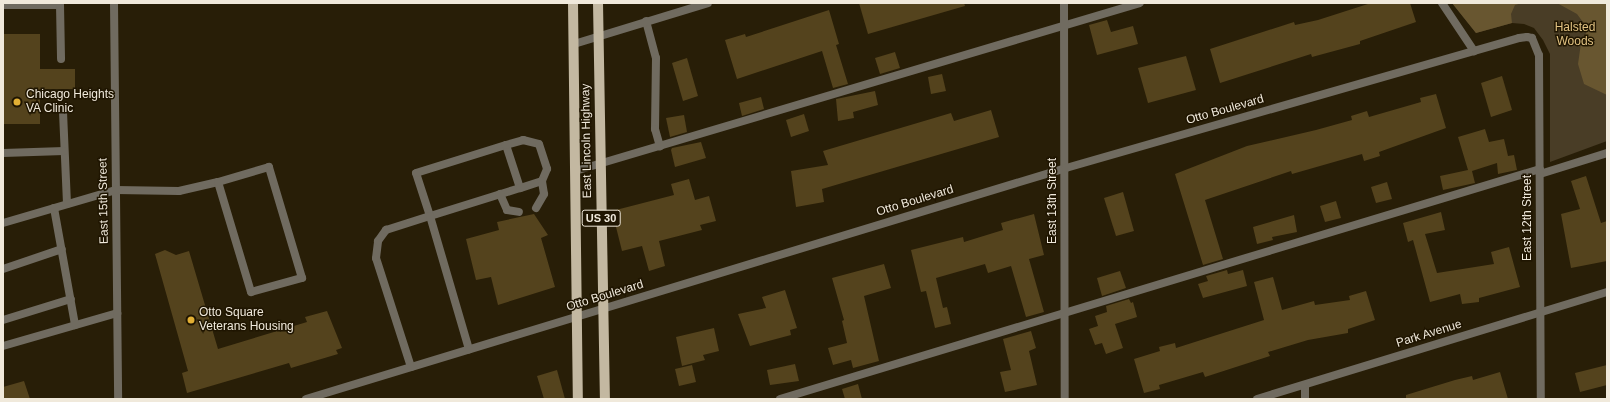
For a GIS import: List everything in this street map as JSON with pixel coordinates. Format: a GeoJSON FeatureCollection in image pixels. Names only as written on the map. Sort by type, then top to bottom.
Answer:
{"type":"FeatureCollection","features":[{"type":"Feature","properties":{"kind":"main road","name":"East Lincoln Highway"},"geometry":{"type":"LineString","coordinates":[[573,3],[578,399]]}},
{"type":"Feature","properties":{"kind":"main road","name":"East Lincoln Highway"},"geometry":{"type":"LineString","coordinates":[[598,3],[605,399]]}},
{"type":"Feature","properties":{"kind":"street","name":"East 15th Street"},"geometry":{"type":"LineString","coordinates":[[114,3],[118,399]]}},
{"type":"Feature","properties":{"kind":"street"},"geometry":{"type":"LineString","coordinates":[[574,44],[708,3]]}},
{"type":"Feature","properties":{"kind":"street","name":"East 13th Street"},"geometry":{"type":"LineString","coordinates":[[1064,3],[1066,168],[1065,399]]}},
{"type":"Feature","properties":{"kind":"street"},"geometry":{"type":"LineString","coordinates":[[575,171],[1140,3]]}},
{"type":"Feature","properties":{"kind":"street"},"geometry":{"type":"LineString","coordinates":[[1442,3],[1474,51]]}},
{"type":"Feature","properties":{"kind":"street"},"geometry":{"type":"LineString","coordinates":[[3,5],[60,5],[61,59]]}},
{"type":"Feature","properties":{"kind":"street"},"geometry":{"type":"LineString","coordinates":[[646,22],[656,58],[655,129],[660,146]]}},
{"type":"Feature","properties":{"kind":"street","name":"Otto Boulevard"},"geometry":{"type":"LineString","coordinates":[[306,399],[1066,168],[1519,38],[1532,38]]}},
{"type":"Feature","properties":{"kind":"street","name":"East 12th Street"},"geometry":{"type":"LineString","coordinates":[[1532,38],[1539,55],[1541,399]]}},
{"type":"Feature","properties":{"kind":"street"},"geometry":{"type":"LineString","coordinates":[[63,112],[67,204]]}},
{"type":"Feature","properties":{"kind":"street"},"geometry":{"type":"LineString","coordinates":[[469,350],[416,173],[523,140],[539,144],[547,170],[542,181],[544,194],[536,208]]}},
{"type":"Feature","properties":{"kind":"street"},"geometry":{"type":"LineString","coordinates":[[506,145],[520,188]]}},
{"type":"Feature","properties":{"kind":"street"},"geometry":{"type":"LineString","coordinates":[[3,153],[64,151]]}},
{"type":"Feature","properties":{"kind":"street"},"geometry":{"type":"LineString","coordinates":[[780,399],[1540,171],[1607,153]]}},
{"type":"Feature","properties":{"kind":"street"},"geometry":{"type":"LineString","coordinates":[[3,223],[116,190],[179,191],[218,182],[269,167],[302,278],[251,292],[218,182]]}},
{"type":"Feature","properties":{"kind":"street"},"geometry":{"type":"LineString","coordinates":[[411,367],[376,258],[378,241],[386,230],[542,181]]}},
{"type":"Feature","properties":{"kind":"street"},"geometry":{"type":"LineString","coordinates":[[500,194],[507,210],[519,212]]}},
{"type":"Feature","properties":{"kind":"street"},"geometry":{"type":"LineString","coordinates":[[54,208],[75,325]]}},
{"type":"Feature","properties":{"kind":"street"},"geometry":{"type":"LineString","coordinates":[[3,269],[62,249]]}},
{"type":"Feature","properties":{"kind":"street","name":"Park Avenue"},"geometry":{"type":"LineString","coordinates":[[1257,399],[1607,292]]}},
{"type":"Feature","properties":{"kind":"street"},"geometry":{"type":"LineString","coordinates":[[3,320],[71,299]]}},
{"type":"Feature","properties":{"kind":"street"},"geometry":{"type":"LineString","coordinates":[[3,346],[118,313]]}},
{"type":"Feature","properties":{"kind":"street"},"geometry":{"type":"LineString","coordinates":[[1305,385],[1305,399]]}},
{"type":"Feature","properties":{"kind":"green space","name":"Halsted Woods"},"geometry":{"type":"Polygon","coordinates":[[[1452,3],[1607,3],[1607,141],[1550,162],[1550,54],[1543,40],[1534,28],[1524,24],[1512,23],[1476,33],[1452,3]]]}},
{"type":"Feature","properties":{"kind":"shaded area"},"geometry":{"type":"Polygon","coordinates":[[[1452,3],[1522,3],[1515,5],[1511,14],[1512,23],[1476,33],[1452,3]]]}},
{"type":"Feature","properties":{"kind":"shaded area"},"geometry":{"type":"Polygon","coordinates":[[[1557,3],[1607,3],[1607,95],[1584,84],[1578,64],[1581,43],[1588,29],[1577,14],[1557,3]]]}},
{"type":"Feature","properties":{"kind":"building"},"geometry":{"type":"Polygon","coordinates":[[[859,3],[964,3],[965,6],[868,34],[859,3]]]}},
{"type":"Feature","properties":{"kind":"building"},"geometry":{"type":"Polygon","coordinates":[[[1371,3],[1410,3],[1416,22],[1360,41],[1360,44],[1312,57],[1311,54],[1220,83],[1210,49],[1294,22],[1295,25],[1318,20],[1371,3]]]}},
{"type":"Feature","properties":{"kind":"building"},"geometry":{"type":"Polygon","coordinates":[[[829,10],[839,44],[836,45],[848,84],[833,88],[822,51],[737,79],[725,40],[745,34],[746,37],[829,10]]]}},
{"type":"Feature","properties":{"kind":"building"},"geometry":{"type":"Polygon","coordinates":[[[1107,20],[1111,32],[1133,26],[1138,44],[1097,55],[1089,25],[1107,20]]]}},
{"type":"Feature","properties":{"kind":"building"},"geometry":{"type":"Polygon","coordinates":[[[3,34],[40,34],[40,69],[75,69],[75,89],[40,89],[40,124],[3,124],[3,34]]]}},
{"type":"Feature","properties":{"kind":"building"},"geometry":{"type":"Polygon","coordinates":[[[895,52],[900,68],[880,74],[875,58],[895,52]]]}},
{"type":"Feature","properties":{"kind":"building"},"geometry":{"type":"Polygon","coordinates":[[[1186,56],[1196,90],[1148,103],[1138,68],[1186,56]]]}},
{"type":"Feature","properties":{"kind":"building"},"geometry":{"type":"Polygon","coordinates":[[[687,58],[698,96],[683,101],[672,63],[687,58]]]}},
{"type":"Feature","properties":{"kind":"building"},"geometry":{"type":"Polygon","coordinates":[[[942,74],[946,91],[931,94],[928,77],[942,74]]]}},
{"type":"Feature","properties":{"kind":"building"},"geometry":{"type":"Polygon","coordinates":[[[1502,76],[1512,110],[1491,117],[1481,83],[1502,76]]]}},
{"type":"Feature","properties":{"kind":"building"},"geometry":{"type":"Polygon","coordinates":[[[875,91],[878,105],[853,112],[854,118],[838,121],[836,99],[875,91]]]}},
{"type":"Feature","properties":{"kind":"building"},"geometry":{"type":"Polygon","coordinates":[[[1436,94],[1446,128],[1379,152],[1380,156],[1364,161],[1362,154],[1292,174],[1291,171],[1205,200],[1223,259],[1203,265],[1175,174],[1247,146],[1352,120],[1351,116],[1367,111],[1369,117],[1421,102],[1420,98],[1436,94]]]}},
{"type":"Feature","properties":{"kind":"building"},"geometry":{"type":"Polygon","coordinates":[[[761,97],[764,109],[742,116],[739,103],[761,97]]]}},
{"type":"Feature","properties":{"kind":"building"},"geometry":{"type":"Polygon","coordinates":[[[991,110],[999,137],[822,189],[824,202],[796,207],[791,171],[828,165],[823,151],[951,113],[954,121],[991,110]]]}},
{"type":"Feature","properties":{"kind":"building"},"geometry":{"type":"Polygon","coordinates":[[[804,114],[809,131],[791,137],[786,120],[804,114]]]}},
{"type":"Feature","properties":{"kind":"building"},"geometry":{"type":"Polygon","coordinates":[[[684,115],[687,132],[670,137],[666,118],[684,115]]]}},
{"type":"Feature","properties":{"kind":"building"},"geometry":{"type":"Polygon","coordinates":[[[1485,129],[1489,142],[1504,139],[1508,156],[1514,155],[1517,170],[1498,174],[1497,163],[1472,171],[1475,183],[1443,190],[1440,176],[1468,170],[1458,137],[1485,129]]]}},
{"type":"Feature","properties":{"kind":"building"},"geometry":{"type":"Polygon","coordinates":[[[701,142],[706,158],[675,167],[671,150],[672,148],[701,142]]]}},
{"type":"Feature","properties":{"kind":"building"},"geometry":{"type":"Polygon","coordinates":[[[1586,176],[1601,223],[1607,221],[1607,261],[1571,268],[1561,214],[1580,209],[1571,181],[1586,176]]]}},
{"type":"Feature","properties":{"kind":"building"},"geometry":{"type":"Polygon","coordinates":[[[689,179],[695,200],[709,196],[716,221],[700,225],[702,230],[659,241],[665,266],[649,271],[642,246],[622,251],[612,211],[674,195],[671,184],[689,179]]]}},
{"type":"Feature","properties":{"kind":"building"},"geometry":{"type":"Polygon","coordinates":[[[1387,182],[1392,199],[1376,203],[1371,187],[1387,182]]]}},
{"type":"Feature","properties":{"kind":"building"},"geometry":{"type":"Polygon","coordinates":[[[1123,192],[1134,231],[1116,236],[1104,198],[1123,192]]]}},
{"type":"Feature","properties":{"kind":"building"},"geometry":{"type":"Polygon","coordinates":[[[1336,201],[1341,218],[1325,222],[1320,206],[1336,201]]]}},
{"type":"Feature","properties":{"kind":"building"},"geometry":{"type":"Polygon","coordinates":[[[1441,212],[1445,230],[1425,234],[1437,273],[1494,264],[1491,252],[1509,247],[1520,287],[1479,298],[1479,302],[1462,304],[1460,294],[1430,302],[1413,240],[1408,242],[1403,223],[1441,212]]]}},
{"type":"Feature","properties":{"kind":"building"},"geometry":{"type":"Polygon","coordinates":[[[534,214],[548,235],[541,238],[555,287],[498,305],[491,277],[476,280],[466,239],[499,230],[497,222],[534,214]]]}},
{"type":"Feature","properties":{"kind":"building"},"geometry":{"type":"Polygon","coordinates":[[[1034,214],[1044,255],[1029,259],[1044,312],[1026,317],[1011,266],[988,273],[985,264],[936,278],[943,308],[947,307],[951,324],[935,328],[926,291],[921,292],[911,250],[963,237],[964,242],[1003,230],[1001,223],[1034,214]]]}},
{"type":"Feature","properties":{"kind":"building"},"geometry":{"type":"Polygon","coordinates":[[[1294,215],[1297,232],[1272,237],[1273,240],[1257,244],[1253,227],[1294,215]]]}},
{"type":"Feature","properties":{"kind":"building","name":"Otto Square Veterans Housing"},"geometry":{"type":"Polygon","coordinates":[[[165,250],[176,255],[189,251],[218,349],[307,322],[305,317],[327,311],[342,348],[336,350],[338,354],[291,368],[289,363],[187,393],[182,373],[188,371],[155,254],[165,250]]]}},
{"type":"Feature","properties":{"kind":"building"},"geometry":{"type":"Polygon","coordinates":[[[884,264],[891,288],[864,296],[879,361],[853,368],[851,360],[833,365],[828,348],[847,343],[842,321],[844,320],[832,278],[884,264]]]}},
{"type":"Feature","properties":{"kind":"building"},"geometry":{"type":"Polygon","coordinates":[[[1227,270],[1228,274],[1243,270],[1247,286],[1203,298],[1198,284],[1208,281],[1206,276],[1227,270]]]}},
{"type":"Feature","properties":{"kind":"building"},"geometry":{"type":"Polygon","coordinates":[[[1120,271],[1126,288],[1102,296],[1097,278],[1120,271]]]}},
{"type":"Feature","properties":{"kind":"building"},"geometry":{"type":"Polygon","coordinates":[[[1273,277],[1282,310],[1314,301],[1315,305],[1350,300],[1349,296],[1366,291],[1375,320],[1348,329],[1348,333],[1308,340],[1268,352],[1270,356],[1205,377],[1203,372],[1159,385],[1160,389],[1144,393],[1134,359],[1160,351],[1159,347],[1175,343],[1176,348],[1264,320],[1254,282],[1273,277]]]}},
{"type":"Feature","properties":{"kind":"building"},"geometry":{"type":"Polygon","coordinates":[[[785,290],[797,328],[790,330],[791,335],[750,346],[738,314],[766,308],[762,297],[785,290]]]}},
{"type":"Feature","properties":{"kind":"building"},"geometry":{"type":"Polygon","coordinates":[[[1129,299],[1131,303],[1133,302],[1137,317],[1115,324],[1123,348],[1106,354],[1102,343],[1095,345],[1089,329],[1098,326],[1095,316],[1107,312],[1106,306],[1129,299]]]}},
{"type":"Feature","properties":{"kind":"building"},"geometry":{"type":"Polygon","coordinates":[[[714,328],[719,351],[703,355],[705,360],[682,366],[676,337],[714,328]]]}},
{"type":"Feature","properties":{"kind":"building"},"geometry":{"type":"Polygon","coordinates":[[[1031,331],[1036,348],[1029,351],[1037,385],[1005,392],[1000,372],[1011,370],[1003,339],[1031,331]]]}},
{"type":"Feature","properties":{"kind":"building"},"geometry":{"type":"Polygon","coordinates":[[[795,364],[799,381],[770,385],[767,370],[795,364]]]}},
{"type":"Feature","properties":{"kind":"building"},"geometry":{"type":"Polygon","coordinates":[[[692,365],[696,382],[679,386],[675,369],[692,365]]]}},
{"type":"Feature","properties":{"kind":"building"},"geometry":{"type":"Polygon","coordinates":[[[1607,365],[1607,385],[1580,392],[1575,373],[1607,365]]]}},
{"type":"Feature","properties":{"kind":"building"},"geometry":{"type":"Polygon","coordinates":[[[557,370],[565,399],[544,399],[537,376],[557,370]]]}},
{"type":"Feature","properties":{"kind":"building"},"geometry":{"type":"Polygon","coordinates":[[[1500,372],[1508,399],[1406,399],[1406,395],[1455,380],[1472,376],[1473,380],[1500,372]]]}},
{"type":"Feature","properties":{"kind":"building"},"geometry":{"type":"Polygon","coordinates":[[[24,381],[30,399],[3,399],[3,387],[24,381]]]}},
{"type":"Feature","properties":{"kind":"building"},"geometry":{"type":"Polygon","coordinates":[[[858,384],[862,399],[845,399],[842,389],[858,384]]]}},
{"type":"Feature","properties":{"kind":"place","name":"Chicago Heights VA Clinic"},"geometry":{"type":"Point","coordinates":[17,102]}},
{"type":"Feature","properties":{"kind":"place","name":"Otto Square Veterans Housing"},"geometry":{"type":"Point","coordinates":[191,320]}}]}
